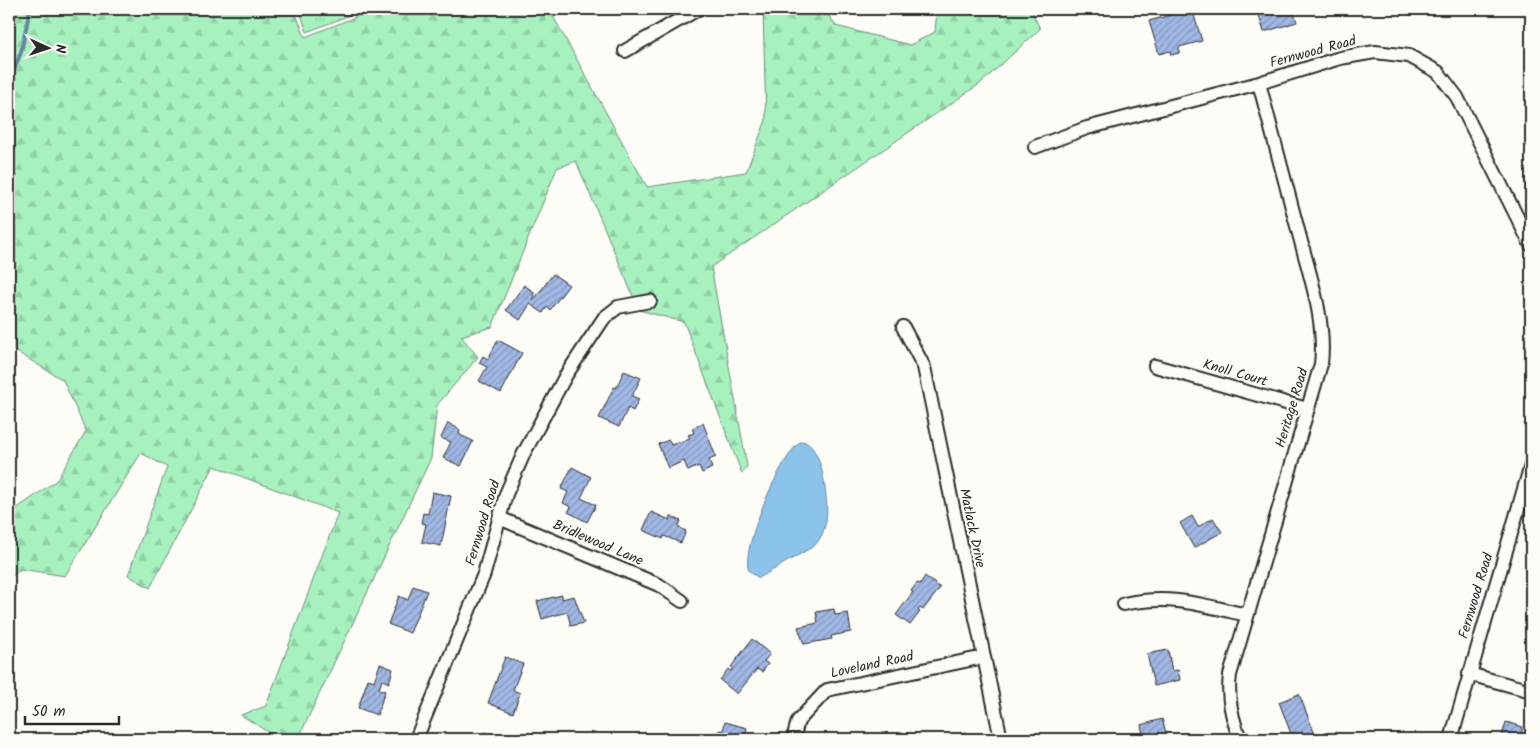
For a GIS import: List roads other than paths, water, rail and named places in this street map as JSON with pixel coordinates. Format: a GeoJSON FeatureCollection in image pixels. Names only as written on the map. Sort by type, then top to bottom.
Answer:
{"type":"FeatureCollection","features":[{"type":"Feature","properties":{"kind":"street"},"geometry":{"type":"LineString","coordinates":[[625,51],[698,9]]}},
{"type":"Feature","properties":{"kind":"street","name":"Fernwood Road"},"geometry":{"type":"LineString","coordinates":[[1035,147],[1087,128],[1259,83],[1340,58],[1375,52],[1409,56],[1438,72],[1457,97],[1531,244]]}},
{"type":"Feature","properties":{"kind":"street","name":"Heritage Road"},"geometry":{"type":"LineString","coordinates":[[1240,739],[1231,717],[1228,690],[1230,675],[1306,409],[1321,364],[1322,350],[1320,319],[1259,83]]}},
{"type":"Feature","properties":{"kind":"street","name":"Fernwood Road"},"geometry":{"type":"LineString","coordinates":[[416,739],[484,574],[506,494],[524,453],[566,375],[604,318],[618,307],[650,301]]}},
{"type":"Feature","properties":{"kind":"street","name":"Matlack Drive"},"geometry":{"type":"LineString","coordinates":[[903,327],[924,367],[1001,739]]}},
{"type":"Feature","properties":{"kind":"street","name":"Knoll Court"},"geometry":{"type":"LineString","coordinates":[[1155,366],[1306,409]]}},
{"type":"Feature","properties":{"kind":"street","name":"Fernwood Road"},"geometry":{"type":"LineString","coordinates":[[1469,674],[1531,465]]}},
{"type":"Feature","properties":{"kind":"street","name":"Bridlewood Lane"},"geometry":{"type":"LineString","coordinates":[[499,518],[659,585],[682,601]]}},
{"type":"Feature","properties":{"kind":"street"},"geometry":{"type":"LineString","coordinates":[[1124,604],[1148,599],[1177,599],[1247,615]]}},
{"type":"Feature","properties":{"kind":"street","name":"Loveland Road"},"geometry":{"type":"LineString","coordinates":[[793,739],[798,721],[827,690],[984,657]]}},
{"type":"Feature","properties":{"kind":"street"},"geometry":{"type":"LineString","coordinates":[[1451,739],[1469,674],[1531,690]]}},
{"type":"Feature","properties":{"kind":"water"},"geometry":{"type":"Polygon","coordinates":[[[801,441],[809,444],[815,452],[823,475],[827,513],[824,528],[814,546],[759,578],[751,573],[748,568],[751,540],[774,481],[793,450],[801,441]]]}},
{"type":"Feature","properties":{"kind":"waterway"},"geometry":{"type":"LineString","coordinates":[[9,83],[21,52],[30,9]]}}]}
